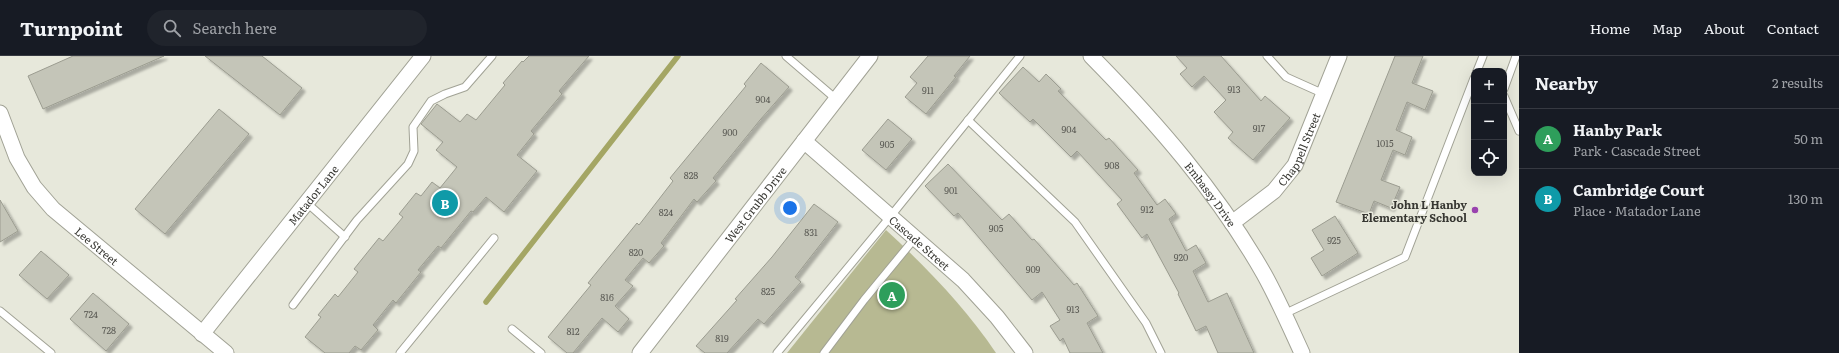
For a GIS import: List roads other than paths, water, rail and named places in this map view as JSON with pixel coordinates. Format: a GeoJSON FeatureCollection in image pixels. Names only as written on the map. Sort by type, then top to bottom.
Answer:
{"type":"FeatureCollection","features":[{"type":"Feature","properties":{"kind":"street","name":"Matador Lane"},"geometry":{"type":"LineString","coordinates":[[202,334],[423,56]]}},
{"type":"Feature","properties":{"kind":"street","name":"West Grubb Drive"},"geometry":{"type":"LineString","coordinates":[[643,352],[870,56]]}},
{"type":"Feature","properties":{"kind":"street","name":"Embassy Drive"},"geometry":{"type":"LineString","coordinates":[[1091,56],[1144,111],[1220,205],[1264,274],[1302,353]]}},
{"type":"Feature","properties":{"kind":"street","name":"Chappell Street"},"geometry":{"type":"LineString","coordinates":[[1232,223],[1274,191],[1295,165],[1339,56]]}},
{"type":"Feature","properties":{"kind":"street","name":"Lee Street"},"geometry":{"type":"LineString","coordinates":[[0,114],[17,158],[34,187],[53,208],[226,353]]}},
{"type":"Feature","properties":{"kind":"street","name":"Cascade Street"},"geometry":{"type":"LineString","coordinates":[[804,142],[963,280],[997,317],[1025,353]]}},
{"type":"Feature","properties":{"kind":"lane"},"geometry":{"type":"LineString","coordinates":[[293,305],[357,220],[408,164],[414,151],[413,127],[431,101],[465,87],[492,56]]}},
{"type":"Feature","properties":{"kind":"lane"},"geometry":{"type":"LineString","coordinates":[[786,56],[836,99]]}},
{"type":"Feature","properties":{"kind":"lane"},"geometry":{"type":"LineString","coordinates":[[777,353],[890,217],[1020,56]]}},
{"type":"Feature","properties":{"kind":"lane"},"geometry":{"type":"LineString","coordinates":[[1267,56],[1286,77],[1324,94]]}},
{"type":"Feature","properties":{"kind":"lane"},"geometry":{"type":"LineString","coordinates":[[1478,68],[1483,56]]}},
{"type":"Feature","properties":{"kind":"lane"},"geometry":{"type":"LineString","coordinates":[[1507,81],[1516,56]]}},
{"type":"Feature","properties":{"kind":"lane"},"geometry":{"type":"LineString","coordinates":[[1284,314],[1405,257],[1471,86]]}},
{"type":"Feature","properties":{"kind":"lane"},"geometry":{"type":"LineString","coordinates":[[1507,103],[1519,130]]}},
{"type":"Feature","properties":{"kind":"lane"},"geometry":{"type":"LineString","coordinates":[[968,120],[1075,222],[1146,324],[1161,353]]}},
{"type":"Feature","properties":{"kind":"lane"},"geometry":{"type":"LineString","coordinates":[[307,203],[345,237]]}},
{"type":"Feature","properties":{"kind":"lane"},"geometry":{"type":"LineString","coordinates":[[400,353],[494,238]]}},
{"type":"Feature","properties":{"kind":"lane"},"geometry":{"type":"LineString","coordinates":[[824,353],[864,300],[915,238]]}},
{"type":"Feature","properties":{"kind":"lane"},"geometry":{"type":"LineString","coordinates":[[0,311],[51,353]]}},
{"type":"Feature","properties":{"kind":"lane"},"geometry":{"type":"LineString","coordinates":[[512,329],[541,353]]}},
{"type":"Feature","properties":{"kind":"waterway"},"geometry":{"type":"LineString","coordinates":[[486,302],[678,56]]}},
{"type":"Feature","properties":{"kind":"place","name":"Cambridge Court"},"geometry":{"type":"Point","coordinates":[445,203]}},
{"type":"Feature","properties":{"kind":"place","name":"John L Hanby Elementary School"},"geometry":{"type":"Point","coordinates":[1475,210]}},
{"type":"Feature","properties":{"kind":"place","name":"Hanby Park"},"geometry":{"type":"Point","coordinates":[892,295]}}]}
